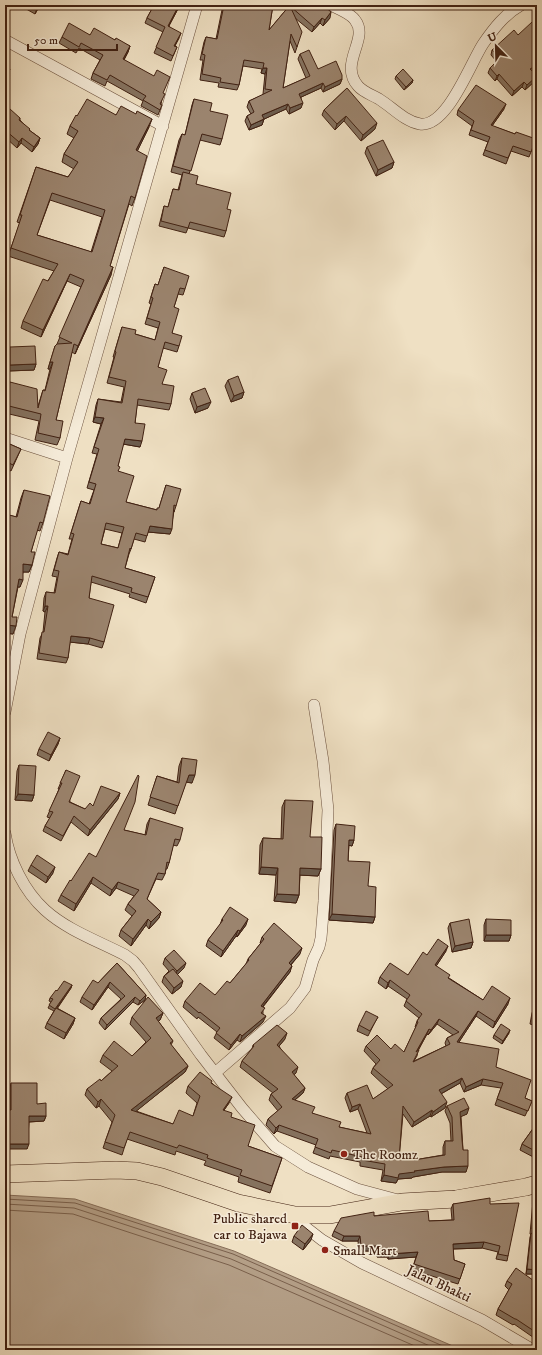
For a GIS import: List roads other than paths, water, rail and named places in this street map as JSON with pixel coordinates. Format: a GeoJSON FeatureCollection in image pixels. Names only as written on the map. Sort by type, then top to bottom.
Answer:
{"type":"FeatureCollection","features":[{"type":"Feature","properties":{"kind":"highway"},"geometry":{"type":"LineString","coordinates":[[5,1174],[116,1170],[137,1171],[162,1177],[238,1203],[295,1214],[330,1215],[402,1202],[456,1199],[537,1184]]}},
{"type":"Feature","properties":{"kind":"street"},"geometry":{"type":"LineString","coordinates":[[5,712],[20,634],[67,458],[197,5]]}},
{"type":"Feature","properties":{"kind":"street"},"geometry":{"type":"LineString","coordinates":[[332,5],[350,15],[356,21],[359,32],[359,42],[351,61],[351,70],[358,86],[362,90],[388,104],[408,120],[422,124],[431,122],[438,118],[447,108],[482,45],[495,27],[511,10],[521,5]]}},
{"type":"Feature","properties":{"kind":"street"},"geometry":{"type":"LineString","coordinates":[[5,40],[163,126]]}},
{"type":"Feature","properties":{"kind":"street"},"geometry":{"type":"LineString","coordinates":[[5,438],[67,458]]}},
{"type":"Feature","properties":{"kind":"street"},"geometry":{"type":"LineString","coordinates":[[215,1073],[290,1008],[305,988],[313,960],[319,947],[324,901],[328,810],[323,760],[314,706]]}},
{"type":"Feature","properties":{"kind":"street"},"geometry":{"type":"LineString","coordinates":[[5,833],[7,846],[18,873],[28,889],[45,910],[70,927],[125,955],[133,961],[215,1073],[242,1108],[275,1146],[308,1167],[357,1189],[402,1202]]}},
{"type":"Feature","properties":{"kind":"street","name":"Jalan Bhakti"},"geometry":{"type":"LineString","coordinates":[[295,1214],[304,1226],[322,1240],[362,1263],[482,1320],[533,1350]]}},
{"type":"Feature","properties":{"kind":"water"},"geometry":{"type":"Polygon","coordinates":[[[5,1195],[75,1199],[234,1251],[462,1350],[5,1350],[5,1195]]]}},
{"type":"Feature","properties":{"kind":"place","name":"The Roomz"},"geometry":{"type":"Point","coordinates":[344,1154]}},
{"type":"Feature","properties":{"kind":"place","name":"Public shared car to Bajawa"},"geometry":{"type":"Point","coordinates":[295,1226]}},
{"type":"Feature","properties":{"kind":"place","name":"Small Mart"},"geometry":{"type":"Point","coordinates":[325,1250]}}]}
